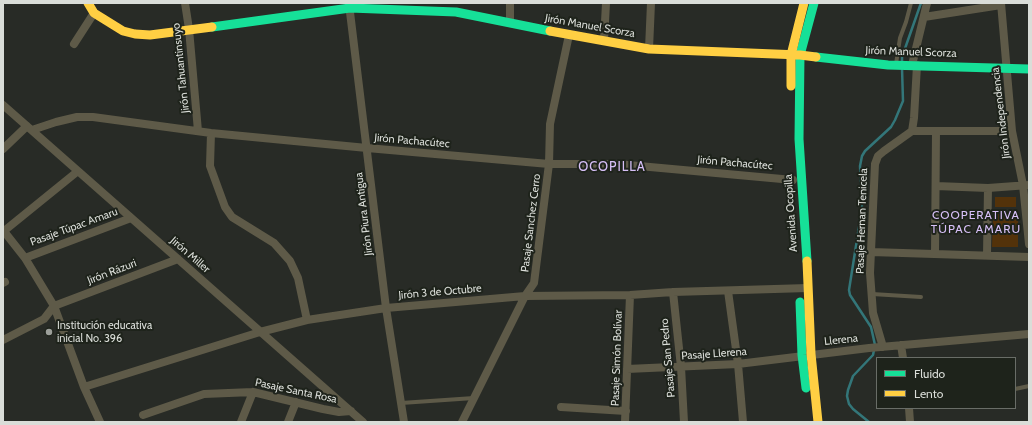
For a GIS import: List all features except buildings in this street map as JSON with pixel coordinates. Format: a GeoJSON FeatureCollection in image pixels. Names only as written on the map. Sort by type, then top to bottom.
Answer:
{"type":"FeatureCollection","features":[{"type":"Feature","properties":{"kind":"street"},"geometry":{"type":"LineString","coordinates":[[74,44],[94,13],[88,3]]}},
{"type":"Feature","properties":{"kind":"street","name":"Jirón Tahuantinsuyo"},"geometry":{"type":"LineString","coordinates":[[185,3],[189,29],[198,131]]}},
{"type":"Feature","properties":{"kind":"street"},"geometry":{"type":"LineString","coordinates":[[510,3],[510,23]]}},
{"type":"Feature","properties":{"kind":"street"},"geometry":{"type":"LineString","coordinates":[[604,41],[606,3]]}},
{"type":"Feature","properties":{"kind":"street"},"geometry":{"type":"LineString","coordinates":[[648,49],[651,3]]}},
{"type":"Feature","properties":{"kind":"street","name":"Avenida Ocopilla"},"geometry":{"type":"LineString","coordinates":[[804,3],[796,55],[793,180],[804,288],[810,422]]}},
{"type":"Feature","properties":{"kind":"street","name":"Avenida Ocopilla"},"geometry":{"type":"LineString","coordinates":[[804,288],[805,228],[800,167],[796,55],[814,3]]}},
{"type":"Feature","properties":{"kind":"street"},"geometry":{"type":"LineString","coordinates":[[927,3],[912,65],[914,118],[912,131],[1012,131]]}},
{"type":"Feature","properties":{"kind":"street"},"geometry":{"type":"LineString","coordinates":[[924,16],[1001,4]]}},
{"type":"Feature","properties":{"kind":"street","name":"Jirón Independencia"},"geometry":{"type":"LineString","coordinates":[[1001,4],[1012,131],[1026,185],[1029,244]]}},
{"type":"Feature","properties":{"kind":"street","name":"Jirón Manuel Scorza"},"geometry":{"type":"LineString","coordinates":[[94,13],[123,30],[135,34],[150,35],[349,5],[456,12],[569,35],[648,49],[796,55],[896,65],[980,66],[1007,69],[1029,68]]}},
{"type":"Feature","properties":{"kind":"street","name":"Jirón Piura Antigua"},"geometry":{"type":"LineString","coordinates":[[349,5],[386,308],[404,422]]}},
{"type":"Feature","properties":{"kind":"street","name":"Pasaje Sanchez Cerro"},"geometry":{"type":"LineString","coordinates":[[462,422],[525,296],[534,283],[549,164],[550,124],[569,35]]}},
{"type":"Feature","properties":{"kind":"street","name":"Jirón Miller"},"geometry":{"type":"LineString","coordinates":[[3,105],[363,422]]}},
{"type":"Feature","properties":{"kind":"street","name":"Jirón Pachacútec"},"geometry":{"type":"LineString","coordinates":[[30,128],[77,117],[93,117],[211,133],[367,148],[549,164],[617,164],[793,180]]}},
{"type":"Feature","properties":{"kind":"street"},"geometry":{"type":"LineString","coordinates":[[3,149],[30,128]]}},
{"type":"Feature","properties":{"kind":"street"},"geometry":{"type":"LineString","coordinates":[[935,254],[936,130]]}},
{"type":"Feature","properties":{"kind":"street","name":"Pasaje Hernan Tenicela"},"geometry":{"type":"LineString","coordinates":[[883,347],[873,313],[870,273],[875,164],[878,156],[912,131]]}},
{"type":"Feature","properties":{"kind":"street"},"geometry":{"type":"LineString","coordinates":[[211,133],[210,166],[225,207],[232,217],[274,242],[290,262],[298,278],[307,320]]}},
{"type":"Feature","properties":{"kind":"street"},"geometry":{"type":"LineString","coordinates":[[78,171],[3,230],[25,258],[54,306],[84,387],[100,422]]}},
{"type":"Feature","properties":{"kind":"street"},"geometry":{"type":"LineString","coordinates":[[936,186],[988,188],[1026,185]]}},
{"type":"Feature","properties":{"kind":"street"},"geometry":{"type":"LineString","coordinates":[[987,256],[988,188]]}},
{"type":"Feature","properties":{"kind":"street","name":"Pasaje Túpac Amaru"},"geometry":{"type":"LineString","coordinates":[[25,258],[131,218]]}},
{"type":"Feature","properties":{"kind":"street"},"geometry":{"type":"LineString","coordinates":[[871,252],[1029,257]]}},
{"type":"Feature","properties":{"kind":"street","name":"Jirón Rázuri"},"geometry":{"type":"LineString","coordinates":[[54,306],[178,259]]}},
{"type":"Feature","properties":{"kind":"street","name":"Jirón 3 de Octubre"},"geometry":{"type":"LineString","coordinates":[[84,387],[260,332],[307,320],[386,308],[525,296],[630,295],[673,292],[728,292],[804,288]]}},
{"type":"Feature","properties":{"kind":"street","name":"Pasaje San Pedro"},"geometry":{"type":"LineString","coordinates":[[673,292],[681,367],[684,422]]}},
{"type":"Feature","properties":{"kind":"street"},"geometry":{"type":"LineString","coordinates":[[728,292],[738,364],[743,422]]}},
{"type":"Feature","properties":{"kind":"street","name":"Pasaje Simón Bolívar"},"geometry":{"type":"LineString","coordinates":[[625,422],[630,295]]}},
{"type":"Feature","properties":{"kind":"street"},"geometry":{"type":"LineString","coordinates":[[3,340],[44,319],[54,306]]}},
{"type":"Feature","properties":{"kind":"street"},"geometry":{"type":"LineString","coordinates":[[883,347],[1029,334]]}},
{"type":"Feature","properties":{"kind":"street"},"geometry":{"type":"LineString","coordinates":[[902,345],[903,357]]}},
{"type":"Feature","properties":{"kind":"street","name":"Llerena"},"geometry":{"type":"LineString","coordinates":[[807,355],[883,347]]}},
{"type":"Feature","properties":{"kind":"street","name":"Avenida Ocopilla"},"geometry":{"type":"LineString","coordinates":[[807,355],[818,422]]}},
{"type":"Feature","properties":{"kind":"street","name":"Pasaje Llerena"},"geometry":{"type":"LineString","coordinates":[[627,369],[738,364],[807,355]]}},
{"type":"Feature","properties":{"kind":"street"},"geometry":{"type":"LineString","coordinates":[[241,422],[253,392]]}},
{"type":"Feature","properties":{"kind":"street","name":"Pasaje Santa Rosa"},"geometry":{"type":"LineString","coordinates":[[143,415],[204,394],[253,392],[339,412],[351,411]]}},
{"type":"Feature","properties":{"kind":"street"},"geometry":{"type":"LineString","coordinates":[[288,422],[296,402]]}},
{"type":"Feature","properties":{"kind":"street"},"geometry":{"type":"LineString","coordinates":[[561,407],[626,411]]}},
{"type":"Feature","properties":{"kind":"street"},"geometry":{"type":"LineString","coordinates":[[909,409],[910,422]]}},
{"type":"Feature","properties":{"kind":"lane"},"geometry":{"type":"LineString","coordinates":[[896,65],[900,38],[911,3]]}},
{"type":"Feature","properties":{"kind":"lane"},"geometry":{"type":"LineString","coordinates":[[872,294],[921,297]]}},
{"type":"Feature","properties":{"kind":"lane"},"geometry":{"type":"LineString","coordinates":[[1016,389],[1029,386]]}},
{"type":"Feature","properties":{"kind":"lane"},"geometry":{"type":"LineString","coordinates":[[401,403],[474,398]]}},
{"type":"Feature","properties":{"kind":"shaded area"},"geometry":{"type":"Polygon","coordinates":[[[995,197],[1016,197],[1016,207],[995,207],[995,197]]]}},
{"type":"Feature","properties":{"kind":"shaded area"},"geometry":{"type":"Polygon","coordinates":[[[993,214],[1018,214],[1018,247],[992,247],[993,214]]]}},
{"type":"Feature","properties":{"kind":"waterway"},"geometry":{"type":"LineString","coordinates":[[902,61],[902,57],[921,3]]}},
{"type":"Feature","properties":{"kind":"waterway"},"geometry":{"type":"LineString","coordinates":[[869,422],[853,409],[849,404],[847,396],[853,376],[873,355],[875,345],[871,327],[850,295],[849,290],[862,208],[860,166],[862,156],[865,151],[891,127],[895,120],[903,101],[902,68]]}},
{"type":"Feature","properties":{"kind":"traffic: fast"},"geometry":{"type":"LineString","coordinates":[[807,261],[799,139],[800,55],[814,3]]}},
{"type":"Feature","properties":{"kind":"traffic: fast"},"geometry":{"type":"LineString","coordinates":[[212,27],[350,8],[456,12],[550,31]]}},
{"type":"Feature","properties":{"kind":"traffic: fast"},"geometry":{"type":"LineString","coordinates":[[816,57],[888,65],[1029,69]]}},
{"type":"Feature","properties":{"kind":"traffic: fast"},"geometry":{"type":"LineString","coordinates":[[800,302],[802,355],[806,388]]}},
{"type":"Feature","properties":{"kind":"traffic: slow"},"geometry":{"type":"LineString","coordinates":[[88,3],[94,13],[123,31],[135,34],[150,35],[212,27]]}},
{"type":"Feature","properties":{"kind":"traffic: slow"},"geometry":{"type":"LineString","coordinates":[[791,86],[791,55],[804,3]]}},
{"type":"Feature","properties":{"kind":"traffic: slow"},"geometry":{"type":"LineString","coordinates":[[550,31],[649,49],[800,55],[816,57]]}},
{"type":"Feature","properties":{"kind":"traffic: slow"},"geometry":{"type":"LineString","coordinates":[[807,261],[811,354],[818,422]]}},
{"type":"Feature","properties":{"kind":"place","name":"Institución educativa inicial No. 396"},"geometry":{"type":"Point","coordinates":[49,332]}},
{"type":"Feature","properties":{"kind":"district","name":"OCOPILLA"},"geometry":{"type":"Point","coordinates":[612,167]}},
{"type":"Feature","properties":{"kind":"district","name":"COOPERATIVA TÚPAC AMARU"},"geometry":{"type":"Point","coordinates":[976,222]}}]}
